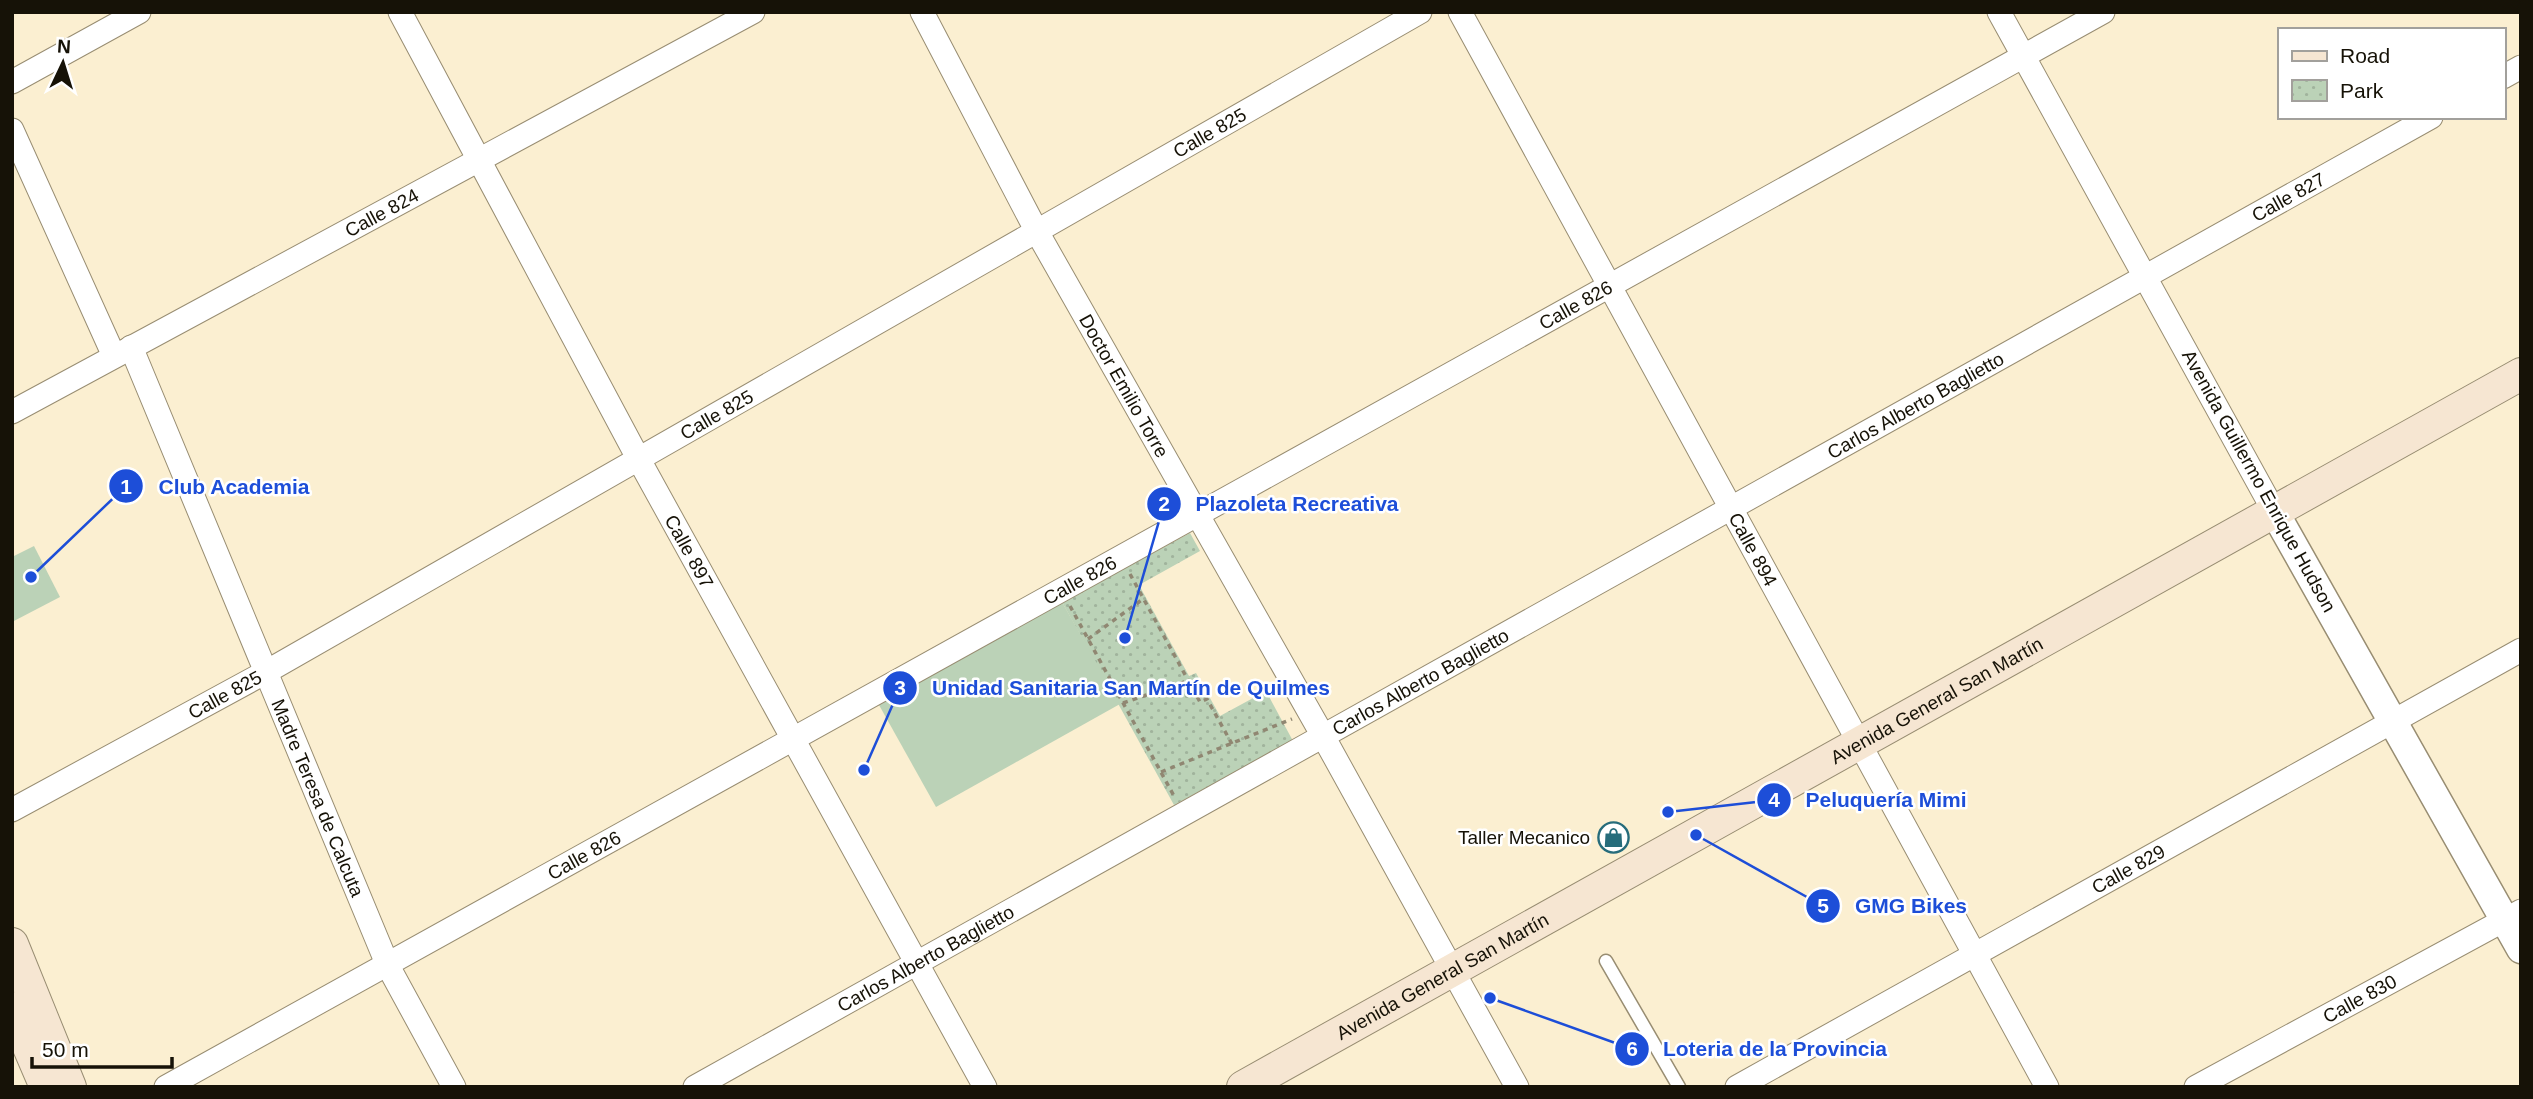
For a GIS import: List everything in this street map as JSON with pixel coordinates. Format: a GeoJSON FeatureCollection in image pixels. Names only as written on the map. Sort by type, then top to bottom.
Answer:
{"type":"FeatureCollection","features":[{"type":"Feature","properties":{"kind":"main road","name":"Avenida General San Martín"},"geometry":{"type":"LineString","coordinates":[[1243,1087],[2521,374]]}},
{"type":"Feature","properties":{"kind":"main road"},"geometry":{"type":"LineString","coordinates":[[12,944],[71,1087]]}},
{"type":"Feature","properties":{"kind":"main road"},"geometry":{"type":"LineString","coordinates":[[12,1008],[46,1087]]}},
{"type":"Feature","properties":{"kind":"street"},"geometry":{"type":"LineString","coordinates":[[12,82],[139,12]]}},
{"type":"Feature","properties":{"kind":"street","name":"Calle 897"},"geometry":{"type":"LineString","coordinates":[[400,12],[481,159],[638,458],[985,1087]]}},
{"type":"Feature","properties":{"kind":"street","name":"Calle 824"},"geometry":{"type":"LineString","coordinates":[[12,412],[752,12]]}},
{"type":"Feature","properties":{"kind":"street","name":"Doctor Emilio Torre"},"geometry":{"type":"LineString","coordinates":[[922,12],[1036,230],[1454,968],[1517,1087]]}},
{"type":"Feature","properties":{"kind":"street","name":"Calle 825"},"geometry":{"type":"LineString","coordinates":[[12,810],[266,672],[1420,12]]}},
{"type":"Feature","properties":{"kind":"street","name":"Calle 894"},"geometry":{"type":"LineString","coordinates":[[1460,12],[1608,288],[2047,1087]]}},
{"type":"Feature","properties":{"kind":"street","name":"Avenida Guillermo Enrique Hudson"},"geometry":{"type":"LineString","coordinates":[[1999,12],[2275,513],[2395,721],[2513,916],[2521,949]]}},
{"type":"Feature","properties":{"kind":"street","name":"Calle 826"},"geometry":{"type":"LineString","coordinates":[[166,1087],[2104,12]]}},
{"type":"Feature","properties":{"kind":"street"},"geometry":{"type":"LineString","coordinates":[[2505,76],[2521,67]]}},
{"type":"Feature","properties":{"kind":"street","name":"Calle 827"},"geometry":{"type":"LineString","coordinates":[[2146,278],[2427,119]]}},
{"type":"Feature","properties":{"kind":"street","name":"Madre Teresa de Calcuta"},"geometry":{"type":"LineString","coordinates":[[12,130],[122,351],[266,672],[387,964],[454,1087]]}},
{"type":"Feature","properties":{"kind":"street","name":"Carlos Alberto Baglietto"},"geometry":{"type":"LineString","coordinates":[[695,1087],[2146,278]]}},
{"type":"Feature","properties":{"kind":"street","name":"Calle 829"},"geometry":{"type":"LineString","coordinates":[[1737,1087],[2521,650]]}},
{"type":"Feature","properties":{"kind":"street","name":"Calle 830"},"geometry":{"type":"LineString","coordinates":[[2196,1087],[2513,916]]}},
{"type":"Feature","properties":{"kind":"lane"},"geometry":{"type":"LineString","coordinates":[[1606,961],[1679,1087]]}},
{"type":"Feature","properties":{"kind":"path"},"geometry":{"type":"LineString","coordinates":[[1120,557],[1200,702],[1207,699],[1232,744]]}},
{"type":"Feature","properties":{"kind":"path"},"geometry":{"type":"LineString","coordinates":[[1061,590],[1183,813]]}},
{"type":"Feature","properties":{"kind":"path"},"geometry":{"type":"LineString","coordinates":[[1088,639],[1144,599]]}},
{"type":"Feature","properties":{"kind":"path"},"geometry":{"type":"LineString","coordinates":[[1123,703],[1188,681]]}},
{"type":"Feature","properties":{"kind":"path"},"geometry":{"type":"LineString","coordinates":[[1161,772],[1310,712]]}},
{"type":"Feature","properties":{"kind":"green space"},"geometry":{"type":"Polygon","coordinates":[[[1190,533],[1200,551],[1139,585],[1189,676],[1196,673],[1220,716],[1266,691],[1293,741],[1174,805],[1062,602],[1190,533]]]}},
{"type":"Feature","properties":{"kind":"green space"},"geometry":{"type":"Polygon","coordinates":[[[34,546],[60,597],[12,622],[12,557],[34,546]]]}},
{"type":"Feature","properties":{"kind":"green space"},"geometry":{"type":"Polygon","coordinates":[[[1062,602],[1120,704],[936,807],[879,705],[1062,602]]]}},
{"type":"Feature","properties":{"kind":"place","name":"Club Academia"},"geometry":{"type":"Point","coordinates":[31,577]}},
{"type":"Feature","properties":{"kind":"place","name":"Plazoleta Recreativa"},"geometry":{"type":"Point","coordinates":[1125,638]}},
{"type":"Feature","properties":{"kind":"place","name":"Unidad Sanitaria San Martín de Quilmes"},"geometry":{"type":"Point","coordinates":[864,770]}},
{"type":"Feature","properties":{"kind":"place","name":"Peluquería Mimi"},"geometry":{"type":"Point","coordinates":[1668,812]}},
{"type":"Feature","properties":{"kind":"place","name":"GMG Bikes"},"geometry":{"type":"Point","coordinates":[1696,835]}},
{"type":"Feature","properties":{"kind":"place","name":"Taller Mecanico"},"geometry":{"type":"Point","coordinates":[1613,837]}},
{"type":"Feature","properties":{"kind":"place","name":"Loteria de la Provincia"},"geometry":{"type":"Point","coordinates":[1490,998]}}]}
